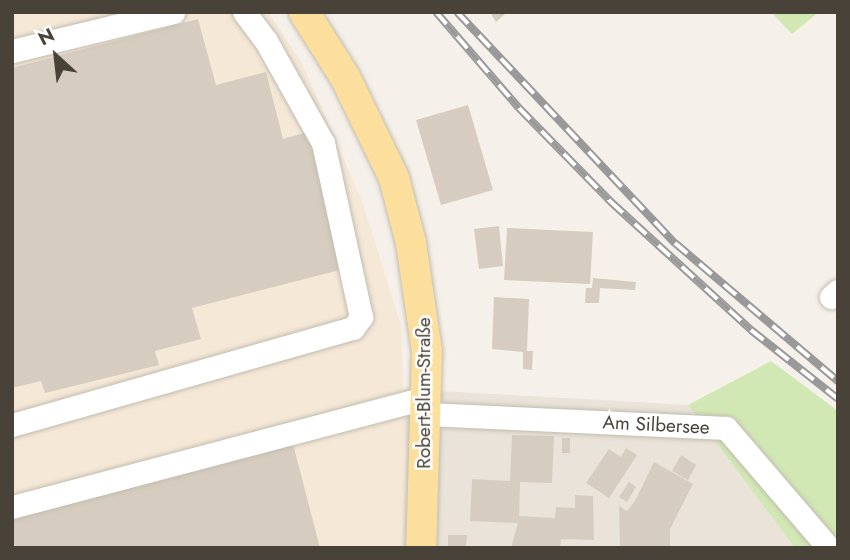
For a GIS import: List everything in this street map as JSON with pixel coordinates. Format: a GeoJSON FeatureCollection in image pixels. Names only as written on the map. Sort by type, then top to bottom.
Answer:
{"type":"FeatureCollection","features":[{"type":"Feature","properties":{"kind":"main road","name":"Robert-Blum-Straße"},"geometry":{"type":"LineString","coordinates":[[304,12],[345,77],[394,178],[423,304],[428,406],[421,548]]}},
{"type":"Feature","properties":{"kind":"lane"},"geometry":{"type":"LineString","coordinates":[[12,51],[173,12]]}},
{"type":"Feature","properties":{"kind":"lane"},"geometry":{"type":"LineString","coordinates":[[12,425],[353,328],[361,317],[323,143],[266,41],[244,12]]}},
{"type":"Feature","properties":{"kind":"lane","name":"Am Silbersee"},"geometry":{"type":"LineString","coordinates":[[12,508],[428,406],[726,428],[829,548]]}},
{"type":"Feature","properties":{"kind":"shaded area"},"geometry":{"type":"Polygon","coordinates":[[[12,12],[268,12],[302,63],[362,201],[401,325],[406,453],[402,548],[12,548],[12,12]]]}},
{"type":"Feature","properties":{"kind":"shaded area"},"geometry":{"type":"Polygon","coordinates":[[[404,389],[688,405],[795,548],[402,548],[404,389]]]}},
{"type":"Feature","properties":{"kind":"green space"},"geometry":{"type":"Polygon","coordinates":[[[771,12],[819,12],[792,34],[771,12]]]}},
{"type":"Feature","properties":{"kind":"green space"},"geometry":{"type":"Polygon","coordinates":[[[771,361],[838,411],[838,548],[795,548],[688,405],[771,361]]]}},
{"type":"Feature","properties":{"kind":"building"},"geometry":{"type":"Polygon","coordinates":[[[490,12],[504,12],[505,14],[496,22],[490,12]]]}},
{"type":"Feature","properties":{"kind":"building"},"geometry":{"type":"Polygon","coordinates":[[[198,19],[216,85],[266,72],[283,139],[308,132],[344,269],[192,308],[201,339],[155,351],[159,365],[45,393],[41,381],[12,388],[12,68],[198,19]]]}},
{"type":"Feature","properties":{"kind":"building"},"geometry":{"type":"Polygon","coordinates":[[[468,105],[493,190],[441,205],[416,120],[468,105]]]}},
{"type":"Feature","properties":{"kind":"building"},"geometry":{"type":"Polygon","coordinates":[[[499,226],[503,266],[479,269],[474,229],[499,226]]]}},
{"type":"Feature","properties":{"kind":"building"},"geometry":{"type":"Polygon","coordinates":[[[507,228],[593,232],[590,284],[504,280],[507,228]]]}},
{"type":"Feature","properties":{"kind":"building"},"geometry":{"type":"Polygon","coordinates":[[[593,278],[636,282],[635,290],[600,288],[599,303],[585,303],[586,288],[592,288],[593,278]]]}},
{"type":"Feature","properties":{"kind":"building"},"geometry":{"type":"Polygon","coordinates":[[[494,297],[529,299],[527,351],[533,351],[532,370],[523,369],[523,352],[492,349],[494,297]]]}},
{"type":"Feature","properties":{"kind":"building"},"geometry":{"type":"Polygon","coordinates":[[[512,435],[554,436],[552,483],[520,482],[519,516],[555,518],[556,507],[575,508],[575,495],[593,496],[594,540],[561,539],[560,548],[511,548],[518,523],[470,521],[472,479],[510,481],[512,435]]]}},
{"type":"Feature","properties":{"kind":"building"},"geometry":{"type":"Polygon","coordinates":[[[562,438],[570,438],[570,453],[562,453],[562,438]]]}},
{"type":"Feature","properties":{"kind":"building"},"geometry":{"type":"Polygon","coordinates":[[[293,444],[320,548],[12,548],[12,519],[293,444]]]}},
{"type":"Feature","properties":{"kind":"building"},"geometry":{"type":"Polygon","coordinates":[[[626,448],[637,455],[609,498],[586,483],[609,449],[621,457],[626,448]]]}},
{"type":"Feature","properties":{"kind":"building"},"geometry":{"type":"Polygon","coordinates":[[[681,455],[696,465],[688,480],[672,471],[681,455]]]}},
{"type":"Feature","properties":{"kind":"building"},"geometry":{"type":"Polygon","coordinates":[[[654,462],[693,484],[670,529],[670,548],[620,548],[619,506],[627,511],[635,501],[654,462]]]}},
{"type":"Feature","properties":{"kind":"building"},"geometry":{"type":"Polygon","coordinates":[[[629,482],[636,487],[627,502],[619,497],[629,482]]]}},
{"type":"Feature","properties":{"kind":"building"},"geometry":{"type":"Polygon","coordinates":[[[448,535],[467,535],[466,548],[448,548],[448,535]]]}},
{"type":"Feature","properties":{"kind":"railway"},"geometry":{"type":"LineString","coordinates":[[436,12],[519,108],[611,202],[751,330],[838,399]]}},
{"type":"Feature","properties":{"kind":"railway"},"geometry":{"type":"LineString","coordinates":[[457,12],[675,243],[838,381]]}}]}
